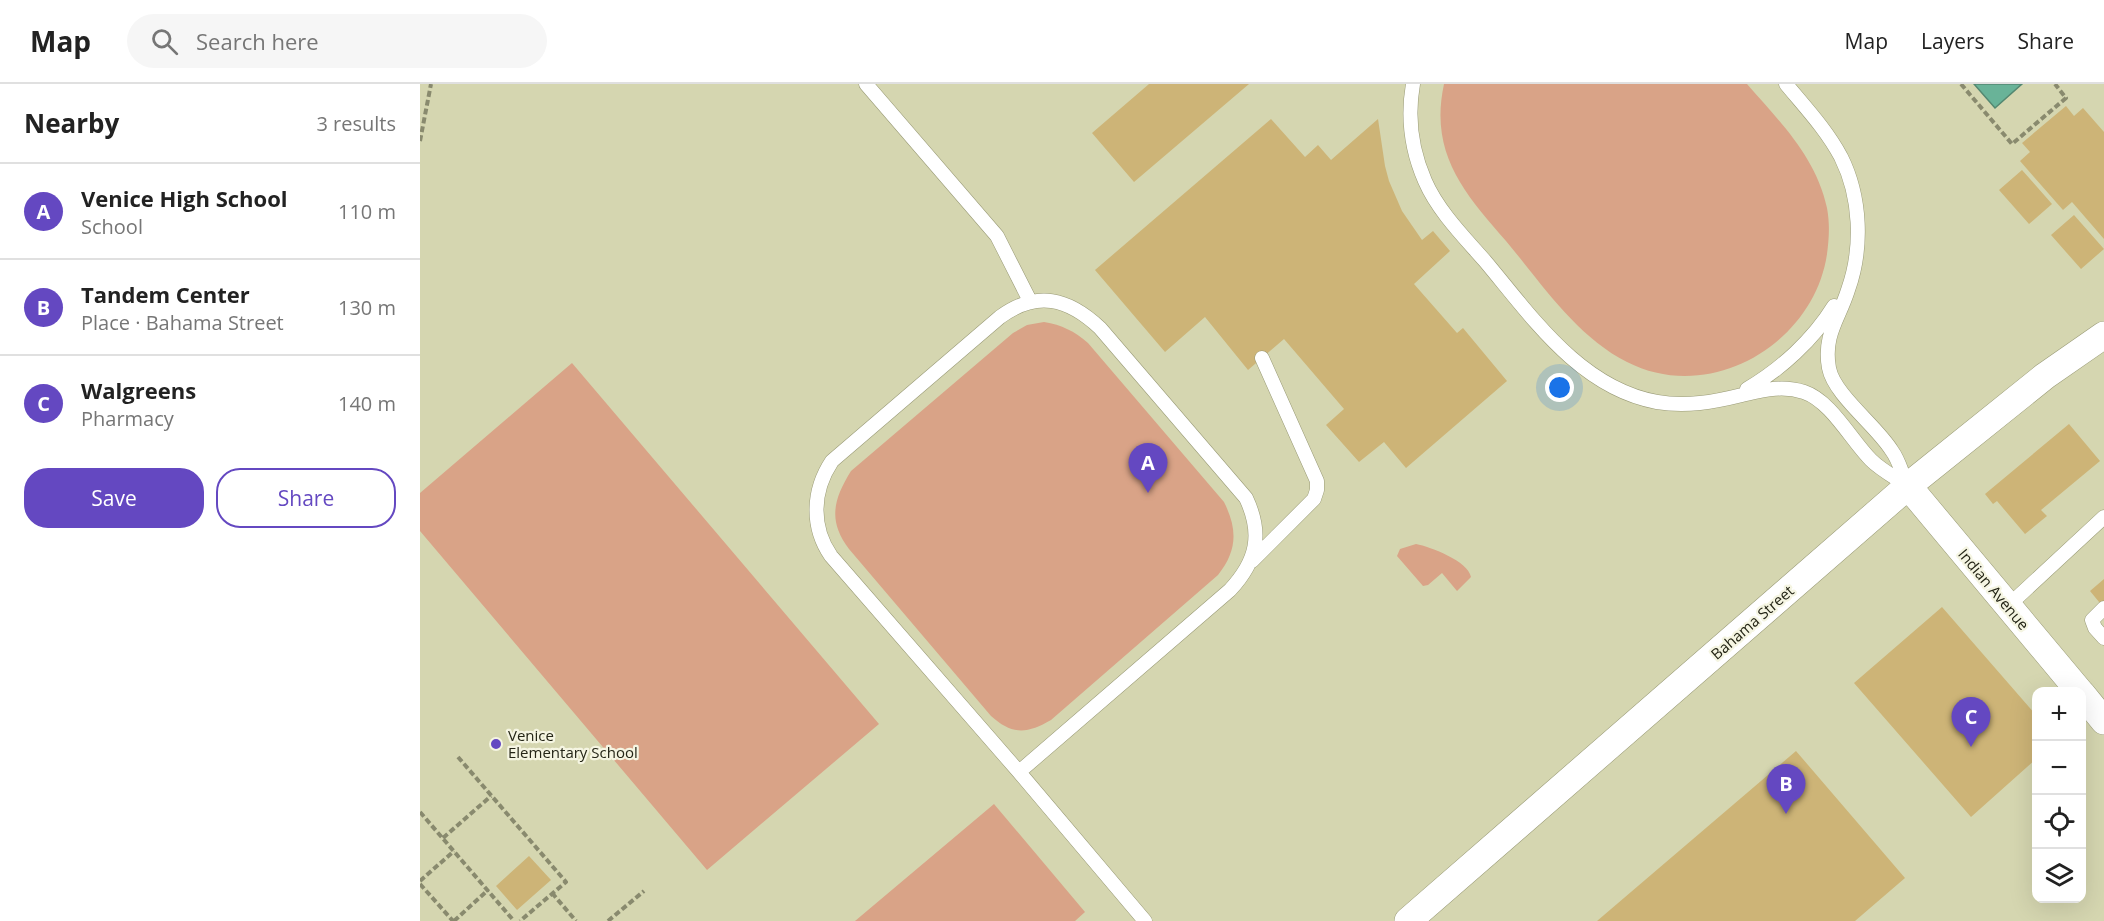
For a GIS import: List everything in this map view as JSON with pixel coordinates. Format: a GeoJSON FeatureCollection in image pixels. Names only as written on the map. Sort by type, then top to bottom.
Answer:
{"type":"FeatureCollection","features":[{"type":"Feature","properties":{"kind":"street","name":"Bahama Street"},"geometry":{"type":"LineString","coordinates":[[1408,921],[1908,486],[2045,376],[2104,335]]}},
{"type":"Feature","properties":{"kind":"street","name":"Indian Avenue"},"geometry":{"type":"LineString","coordinates":[[1908,486],[2090,701]]}},
{"type":"Feature","properties":{"kind":"lane"},"geometry":{"type":"LineString","coordinates":[[866,84],[997,236],[1030,301]]}},
{"type":"Feature","properties":{"kind":"lane"},"geometry":{"type":"LineString","coordinates":[[1413,84],[1409,113],[1411,133],[1414,152],[1426,184],[1448,217],[1555,342],[1588,372],[1626,393],[1678,405],[1697,404],[1766,388],[1788,388],[1807,393],[1830,411],[1872,461],[1908,486]]}},
{"type":"Feature","properties":{"kind":"lane"},"geometry":{"type":"LineString","coordinates":[[1786,84],[1829,137],[1841,158],[1850,179],[1858,225],[1854,270],[1844,303],[1829,336],[1827,352],[1830,370],[1838,386],[1893,451],[1908,486]]}},
{"type":"Feature","properties":{"kind":"lane"},"geometry":{"type":"LineString","coordinates":[[1719,399],[1744,391],[1759,382],[1805,342],[1831,311],[1854,270]]}},
{"type":"Feature","properties":{"kind":"lane"},"geometry":{"type":"LineString","coordinates":[[1145,921],[831,556],[819,533],[816,518],[816,504],[824,473],[838,455],[1000,317],[1016,306],[1030,301],[1057,302],[1078,310],[1107,336],[1238,487],[1246,498],[1255,519],[1256,541],[1250,564]]}},
{"type":"Feature","properties":{"kind":"lane"},"geometry":{"type":"LineString","coordinates":[[1019,772],[1230,590],[1250,564],[1314,499],[1317,481],[1262,358]]}},
{"type":"Feature","properties":{"kind":"lane"},"geometry":{"type":"LineString","coordinates":[[2008,606],[2104,518]]}},
{"type":"Feature","properties":{"kind":"lane"},"geometry":{"type":"LineString","coordinates":[[2104,608],[2092,620],[2104,638]]}},
{"type":"Feature","properties":{"kind":"path"},"geometry":{"type":"LineString","coordinates":[[420,141],[430,84]]}},
{"type":"Feature","properties":{"kind":"path"},"geometry":{"type":"LineString","coordinates":[[1961,84],[2012,144],[2066,98],[2055,84]]}},
{"type":"Feature","properties":{"kind":"path"},"geometry":{"type":"LineString","coordinates":[[458,757],[566,882],[520,921]]}},
{"type":"Feature","properties":{"kind":"path"},"geometry":{"type":"LineString","coordinates":[[443,838],[491,796]]}},
{"type":"Feature","properties":{"kind":"path"},"geometry":{"type":"LineString","coordinates":[[420,812],[514,921]]}},
{"type":"Feature","properties":{"kind":"path"},"geometry":{"type":"LineString","coordinates":[[454,852],[420,883],[453,921],[488,890]]}},
{"type":"Feature","properties":{"kind":"path"},"geometry":{"type":"LineString","coordinates":[[608,921],[644,891]]}},
{"type":"Feature","properties":{"kind":"path"},"geometry":{"type":"LineString","coordinates":[[552,893],[576,921]]}},
{"type":"Feature","properties":{"kind":"path"},"geometry":{"type":"LineString","coordinates":[[505,921],[510,917]]}},
{"type":"Feature","properties":{"kind":"shaded area"},"geometry":{"type":"Polygon","coordinates":[[[1444,84],[1747,84],[1784,126],[1806,156],[1822,190],[1827,208],[1829,231],[1827,254],[1818,286],[1802,314],[1780,339],[1754,358],[1724,370],[1692,376],[1659,373],[1627,362],[1609,351],[1576,324],[1561,308],[1476,206],[1464,188],[1446,151],[1441,131],[1444,84]]]}},
{"type":"Feature","properties":{"kind":"shaded area"},"geometry":{"type":"Polygon","coordinates":[[[1974,84],[2022,84],[1995,108],[1974,84]]]}},
{"type":"Feature","properties":{"kind":"shaded area"},"geometry":{"type":"Polygon","coordinates":[[[1044,322],[1068,329],[1088,343],[1224,502],[1232,522],[1233,540],[1229,557],[1218,575],[1051,720],[1034,728],[1020,730],[1006,727],[991,716],[849,549],[838,529],[835,510],[840,491],[851,471],[1013,333],[1027,325],[1044,322]]]}},
{"type":"Feature","properties":{"kind":"shaded area"},"geometry":{"type":"Polygon","coordinates":[[[572,363],[879,724],[707,870],[420,531],[420,493],[572,363]]]}},
{"type":"Feature","properties":{"kind":"shaded area"},"geometry":{"type":"Polygon","coordinates":[[[1416,544],[1456,560],[1471,577],[1457,591],[1442,573],[1428,585],[1423,586],[1397,556],[1400,549],[1416,544]]]}},
{"type":"Feature","properties":{"kind":"shaded area"},"geometry":{"type":"Polygon","coordinates":[[[994,804],[1085,912],[1075,921],[855,921],[994,804]]]}},
{"type":"Feature","properties":{"kind":"building"},"geometry":{"type":"Polygon","coordinates":[[[1149,84],[1249,84],[1134,182],[1092,133],[1149,84]]]}},
{"type":"Feature","properties":{"kind":"building"},"geometry":{"type":"Polygon","coordinates":[[[2066,106],[2074,116],[2083,108],[2104,132],[2104,239],[2072,202],[2063,210],[2020,161],[2030,152],[2022,143],[2066,106]]]}},
{"type":"Feature","properties":{"kind":"building"},"geometry":{"type":"Polygon","coordinates":[[[1271,119],[1305,157],[1318,145],[1331,160],[1378,119],[1385,166],[1402,211],[1422,240],[1433,231],[1450,251],[1414,284],[1457,333],[1463,328],[1507,381],[1406,468],[1384,442],[1359,462],[1326,425],[1344,409],[1284,339],[1248,370],[1205,317],[1165,352],[1095,270],[1271,119]]]}},
{"type":"Feature","properties":{"kind":"building"},"geometry":{"type":"Polygon","coordinates":[[[2022,170],[2052,204],[2029,224],[1999,190],[2022,170]]]}},
{"type":"Feature","properties":{"kind":"building"},"geometry":{"type":"Polygon","coordinates":[[[2074,215],[2104,249],[2081,269],[2051,235],[2074,215]]]}},
{"type":"Feature","properties":{"kind":"building"},"geometry":{"type":"Polygon","coordinates":[[[2069,424],[2100,461],[2041,510],[2047,516],[2025,534],[1997,501],[1993,504],[1985,494],[2069,424]]]}},
{"type":"Feature","properties":{"kind":"building"},"geometry":{"type":"Polygon","coordinates":[[[2104,579],[2104,608],[2090,591],[2104,579]]]}},
{"type":"Feature","properties":{"kind":"building"},"geometry":{"type":"Polygon","coordinates":[[[1942,607],[2032,710],[2032,763],[1971,817],[1854,683],[1942,607]]]}},
{"type":"Feature","properties":{"kind":"building"},"geometry":{"type":"Polygon","coordinates":[[[1796,751],[1905,878],[1855,921],[1597,921],[1796,751]]]}},
{"type":"Feature","properties":{"kind":"building"},"geometry":{"type":"Polygon","coordinates":[[[529,856],[551,880],[517,910],[496,886],[529,856]]]}},
{"type":"Feature","properties":{"kind":"place","name":"Venice High School"},"geometry":{"type":"Point","coordinates":[1148,493]}},
{"type":"Feature","properties":{"kind":"place","name":"Venice Elementary School"},"geometry":{"type":"Point","coordinates":[496,744]}},
{"type":"Feature","properties":{"kind":"place","name":"Walgreens"},"geometry":{"type":"Point","coordinates":[1971,747]}},
{"type":"Feature","properties":{"kind":"place","name":"Tandem Center"},"geometry":{"type":"Point","coordinates":[1786,814]}}]}
